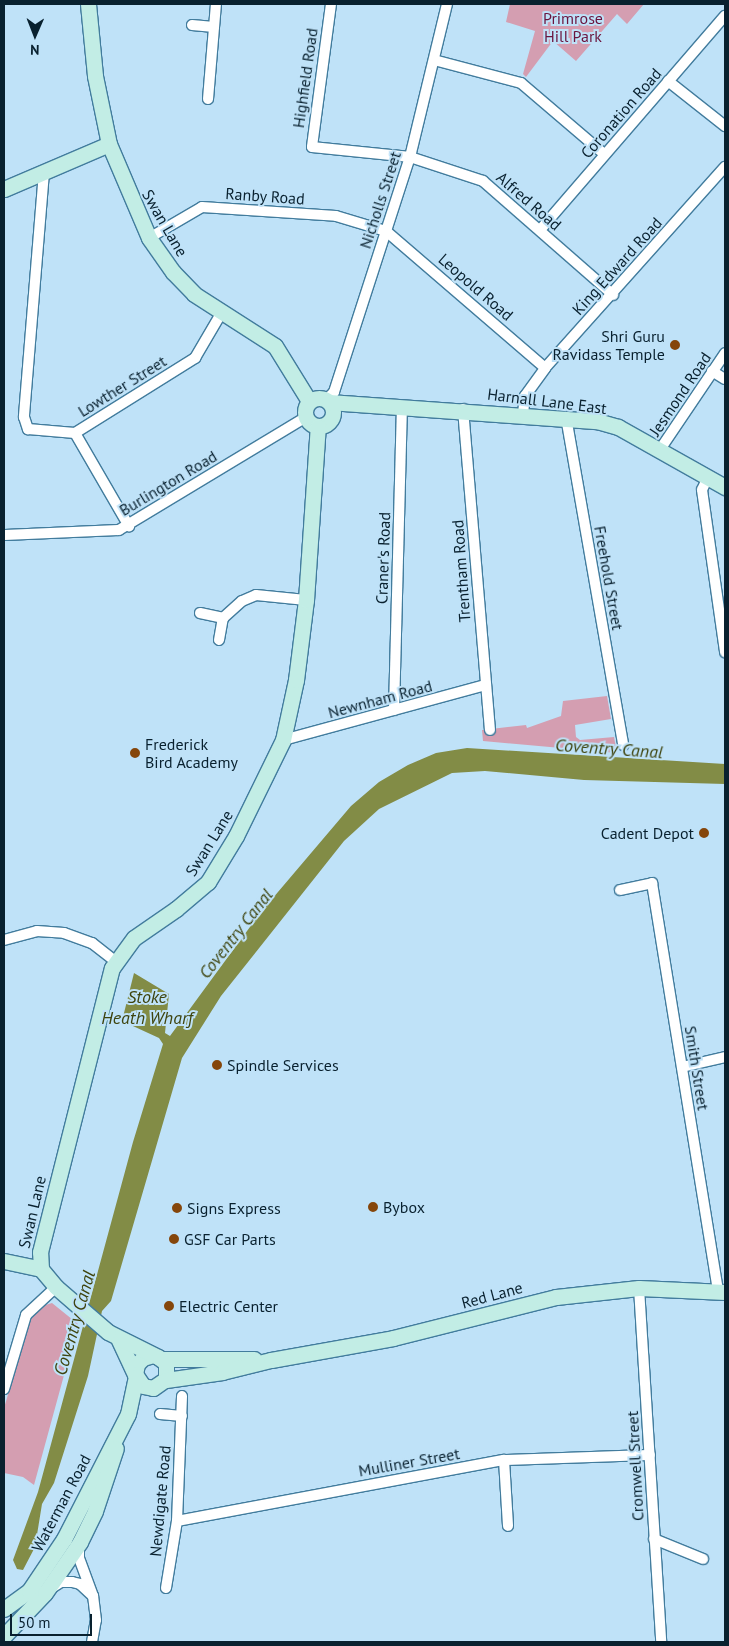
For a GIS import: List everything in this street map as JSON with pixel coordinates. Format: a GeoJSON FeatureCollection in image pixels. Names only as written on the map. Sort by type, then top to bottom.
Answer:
{"type":"FeatureCollection","features":[{"type":"Feature","properties":{"kind":"street","name":"Swan Lane"},"geometry":{"type":"LineString","coordinates":[[88,4],[95,76],[109,144],[149,238],[184,284],[222,312],[275,346],[309,401]]}},
{"type":"Feature","properties":{"kind":"street"},"geometry":{"type":"LineString","coordinates":[[208,99],[216,4]]}},
{"type":"Feature","properties":{"kind":"street","name":"Highfield Road"},"geometry":{"type":"LineString","coordinates":[[331,4],[311,145],[315,148],[410,157]]}},
{"type":"Feature","properties":{"kind":"street","name":"Nicholls Street"},"geometry":{"type":"LineString","coordinates":[[328,400],[334,392],[410,157],[447,4]]}},
{"type":"Feature","properties":{"kind":"street","name":"Coronation Road"},"geometry":{"type":"LineString","coordinates":[[540,230],[725,16]]}},
{"type":"Feature","properties":{"kind":"street"},"geometry":{"type":"LineString","coordinates":[[192,25],[214,27]]}},
{"type":"Feature","properties":{"kind":"street"},"geometry":{"type":"LineString","coordinates":[[434,60],[521,83],[604,154]]}},
{"type":"Feature","properties":{"kind":"street"},"geometry":{"type":"LineString","coordinates":[[668,81],[725,126]]}},
{"type":"Feature","properties":{"kind":"street"},"geometry":{"type":"LineString","coordinates":[[4,189],[109,144]]}},
{"type":"Feature","properties":{"kind":"street","name":"Alfred Road"},"geometry":{"type":"LineString","coordinates":[[410,157],[483,181],[613,294]]}},
{"type":"Feature","properties":{"kind":"street","name":"King Edward Road"},"geometry":{"type":"LineString","coordinates":[[523,414],[525,396],[546,368],[725,167]]}},
{"type":"Feature","properties":{"kind":"street","name":"Lowther Street"},"geometry":{"type":"LineString","coordinates":[[44,172],[24,417],[28,429],[75,433],[196,358],[222,312]]}},
{"type":"Feature","properties":{"kind":"street","name":"Ranby Road"},"geometry":{"type":"LineString","coordinates":[[149,238],[202,207],[336,216],[386,231]]}},
{"type":"Feature","properties":{"kind":"street","name":"Leopold Road"},"geometry":{"type":"LineString","coordinates":[[386,231],[546,368]]}},
{"type":"Feature","properties":{"kind":"street","name":"Jesmond Road"},"geometry":{"type":"LineString","coordinates":[[659,451],[725,352]]}},
{"type":"Feature","properties":{"kind":"street"},"geometry":{"type":"LineString","coordinates":[[712,371],[725,379]]}},
{"type":"Feature","properties":{"kind":"street"},"geometry":{"type":"LineString","coordinates":[[316,397],[328,400],[333,410],[318,421],[304,409],[309,401],[316,397]]}},
{"type":"Feature","properties":{"kind":"street","name":"Harnall Lane East"},"geometry":{"type":"LineString","coordinates":[[328,400],[379,406],[463,409],[566,417],[618,427],[725,487]]}},
{"type":"Feature","properties":{"kind":"street","name":"Harnall Lane East"},"geometry":{"type":"LineString","coordinates":[[318,421],[379,406]]}},
{"type":"Feature","properties":{"kind":"street","name":"Craner's Road"},"geometry":{"type":"LineString","coordinates":[[394,710],[402,406]]}},
{"type":"Feature","properties":{"kind":"street","name":"Trentham Road"},"geometry":{"type":"LineString","coordinates":[[463,409],[490,730]]}},
{"type":"Feature","properties":{"kind":"street","name":"Freehold Street"},"geometry":{"type":"LineString","coordinates":[[566,417],[623,745]]}},
{"type":"Feature","properties":{"kind":"street","name":"Swan Lane"},"geometry":{"type":"LineString","coordinates":[[41,1269],[41,1244],[101,1001],[116,962],[134,938],[176,910],[208,882],[236,836],[283,740],[296,680],[306,600],[318,421]]}},
{"type":"Feature","properties":{"kind":"street","name":"Burlington Road"},"geometry":{"type":"LineString","coordinates":[[4,535],[119,530],[318,421]]}},
{"type":"Feature","properties":{"kind":"street"},"geometry":{"type":"LineString","coordinates":[[75,433],[129,526]]}},
{"type":"Feature","properties":{"kind":"street"},"geometry":{"type":"LineString","coordinates":[[708,478],[702,490],[725,652]]}},
{"type":"Feature","properties":{"kind":"street"},"geometry":{"type":"LineString","coordinates":[[219,640],[223,618],[232,608],[256,595],[306,600]]}},
{"type":"Feature","properties":{"kind":"street"},"geometry":{"type":"LineString","coordinates":[[200,613],[223,618]]}},
{"type":"Feature","properties":{"kind":"street","name":"Newnham Road"},"geometry":{"type":"LineString","coordinates":[[283,740],[485,685]]}},
{"type":"Feature","properties":{"kind":"street","name":"Smith Street"},"geometry":{"type":"LineString","coordinates":[[620,890],[652,883],[721,1291]]}},
{"type":"Feature","properties":{"kind":"street"},"geometry":{"type":"LineString","coordinates":[[4,940],[37,932],[64,932],[92,943],[116,962]]}},
{"type":"Feature","properties":{"kind":"street"},"geometry":{"type":"LineString","coordinates":[[682,1068],[725,1057]]}},
{"type":"Feature","properties":{"kind":"street"},"geometry":{"type":"LineString","coordinates":[[4,1261],[41,1269],[56,1287],[113,1335],[157,1357],[168,1368],[159,1384],[143,1386],[135,1376],[113,1335]]}},
{"type":"Feature","properties":{"kind":"street"},"geometry":{"type":"LineString","coordinates":[[4,1389],[26,1315],[56,1287]]}},
{"type":"Feature","properties":{"kind":"street","name":"Red Lane"},"geometry":{"type":"LineString","coordinates":[[159,1384],[271,1360],[422,1332],[556,1297],[639,1288],[721,1291]]}},
{"type":"Feature","properties":{"kind":"street","name":"Cromwell Street"},"geometry":{"type":"LineString","coordinates":[[639,1288],[660,1642]]}},
{"type":"Feature","properties":{"kind":"street"},"geometry":{"type":"LineString","coordinates":[[135,1376],[143,1358],[157,1357]]}},
{"type":"Feature","properties":{"kind":"street","name":"Red Lane"},"geometry":{"type":"LineString","coordinates":[[157,1357],[271,1360]]}},
{"type":"Feature","properties":{"kind":"street","name":"Waterman Road"},"geometry":{"type":"LineString","coordinates":[[29,1591],[64,1539],[121,1429],[128,1414],[135,1376]]}},
{"type":"Feature","properties":{"kind":"street","name":"Waterman Road"},"geometry":{"type":"LineString","coordinates":[[128,1414],[159,1384]]}},
{"type":"Feature","properties":{"kind":"street","name":"Newdigate Road"},"geometry":{"type":"LineString","coordinates":[[166,1588],[177,1520],[182,1396]]}},
{"type":"Feature","properties":{"kind":"street"},"geometry":{"type":"LineString","coordinates":[[160,1414],[182,1416]]}},
{"type":"Feature","properties":{"kind":"street","name":"Waterman Road"},"geometry":{"type":"LineString","coordinates":[[4,1636],[46,1593],[80,1542],[110,1473],[121,1429]]}},
{"type":"Feature","properties":{"kind":"street","name":"Mulliner Street"},"geometry":{"type":"LineString","coordinates":[[177,1520],[504,1460],[650,1455]]}},
{"type":"Feature","properties":{"kind":"street"},"geometry":{"type":"LineString","coordinates":[[504,1460],[508,1526]]}},
{"type":"Feature","properties":{"kind":"street"},"geometry":{"type":"LineString","coordinates":[[654,1539],[703,1559]]}},
{"type":"Feature","properties":{"kind":"street","name":"Waterman Road"},"geometry":{"type":"LineString","coordinates":[[80,1542],[79,1558],[93,1596],[96,1620],[92,1642]]}},
{"type":"Feature","properties":{"kind":"street","name":"Waterman Road"},"geometry":{"type":"LineString","coordinates":[[4,1609],[29,1591],[52,1568],[66,1563],[78,1567],[85,1574]]}},
{"type":"Feature","properties":{"kind":"street","name":"Waterman Road"},"geometry":{"type":"LineString","coordinates":[[46,1593],[61,1582],[72,1582],[80,1584],[93,1596]]}},
{"type":"Feature","properties":{"kind":"street"},"geometry":{"type":"LineString","coordinates":[[7,1642],[32,1609]]}},
{"type":"Feature","properties":{"kind":"green space","name":"Primrose Hill Park"},"geometry":{"type":"Polygon","coordinates":[[[510,4],[644,4],[627,24],[617,14],[576,61],[553,41],[526,77],[523,74],[535,31],[506,22],[510,4]]]}},
{"type":"Feature","properties":{"kind":"green space"},"geometry":{"type":"Polygon","coordinates":[[[607,696],[611,719],[575,725],[576,737],[580,740],[614,737],[617,753],[483,741],[482,730],[526,725],[527,728],[561,716],[563,701],[607,696]]]}},
{"type":"Feature","properties":{"kind":"green space"},"geometry":{"type":"Polygon","coordinates":[[[52,1303],[78,1324],[34,1485],[23,1477],[4,1473],[4,1408],[30,1320],[42,1306],[52,1303]]]}},
{"type":"Feature","properties":{"kind":"water","name":"Stoke Heath Wharf"},"geometry":{"type":"Polygon","coordinates":[[[467,748],[725,764],[725,784],[584,780],[485,771],[452,773],[379,809],[344,841],[221,996],[182,1058],[111,1301],[102,1311],[88,1376],[54,1483],[42,1504],[35,1547],[23,1570],[17,1569],[13,1560],[38,1492],[133,1142],[163,1044],[159,1038],[122,1021],[134,973],[169,994],[165,1033],[170,1036],[261,912],[351,806],[379,782],[408,765],[436,753],[467,748]]]}},
{"type":"Feature","properties":{"kind":"place","name":"Shri Guru Ravidass Temple"},"geometry":{"type":"Point","coordinates":[675,345]}},
{"type":"Feature","properties":{"kind":"place","name":"Frederick Bird Academy"},"geometry":{"type":"Point","coordinates":[135,753]}},
{"type":"Feature","properties":{"kind":"place","name":"Cadent Depot"},"geometry":{"type":"Point","coordinates":[704,833]}},
{"type":"Feature","properties":{"kind":"place","name":"Spindle Services"},"geometry":{"type":"Point","coordinates":[217,1065]}},
{"type":"Feature","properties":{"kind":"place","name":"Bybox"},"geometry":{"type":"Point","coordinates":[373,1207]}},
{"type":"Feature","properties":{"kind":"place","name":"Signs Express"},"geometry":{"type":"Point","coordinates":[177,1208]}},
{"type":"Feature","properties":{"kind":"place","name":"GSF Car Parts"},"geometry":{"type":"Point","coordinates":[174,1239]}},
{"type":"Feature","properties":{"kind":"place","name":"Electric Center"},"geometry":{"type":"Point","coordinates":[169,1306]}},
{"type":"Feature","properties":{"kind":"water label","name":"Coventry Canal"},"geometry":{"type":"Point","coordinates":[609,749]}},
{"type":"Feature","properties":{"kind":"water label","name":"Coventry Canal"},"geometry":{"type":"Point","coordinates":[236,934]}},
{"type":"Feature","properties":{"kind":"water label","name":"Coventry Canal"},"geometry":{"type":"Point","coordinates":[75,1323]}}]}
